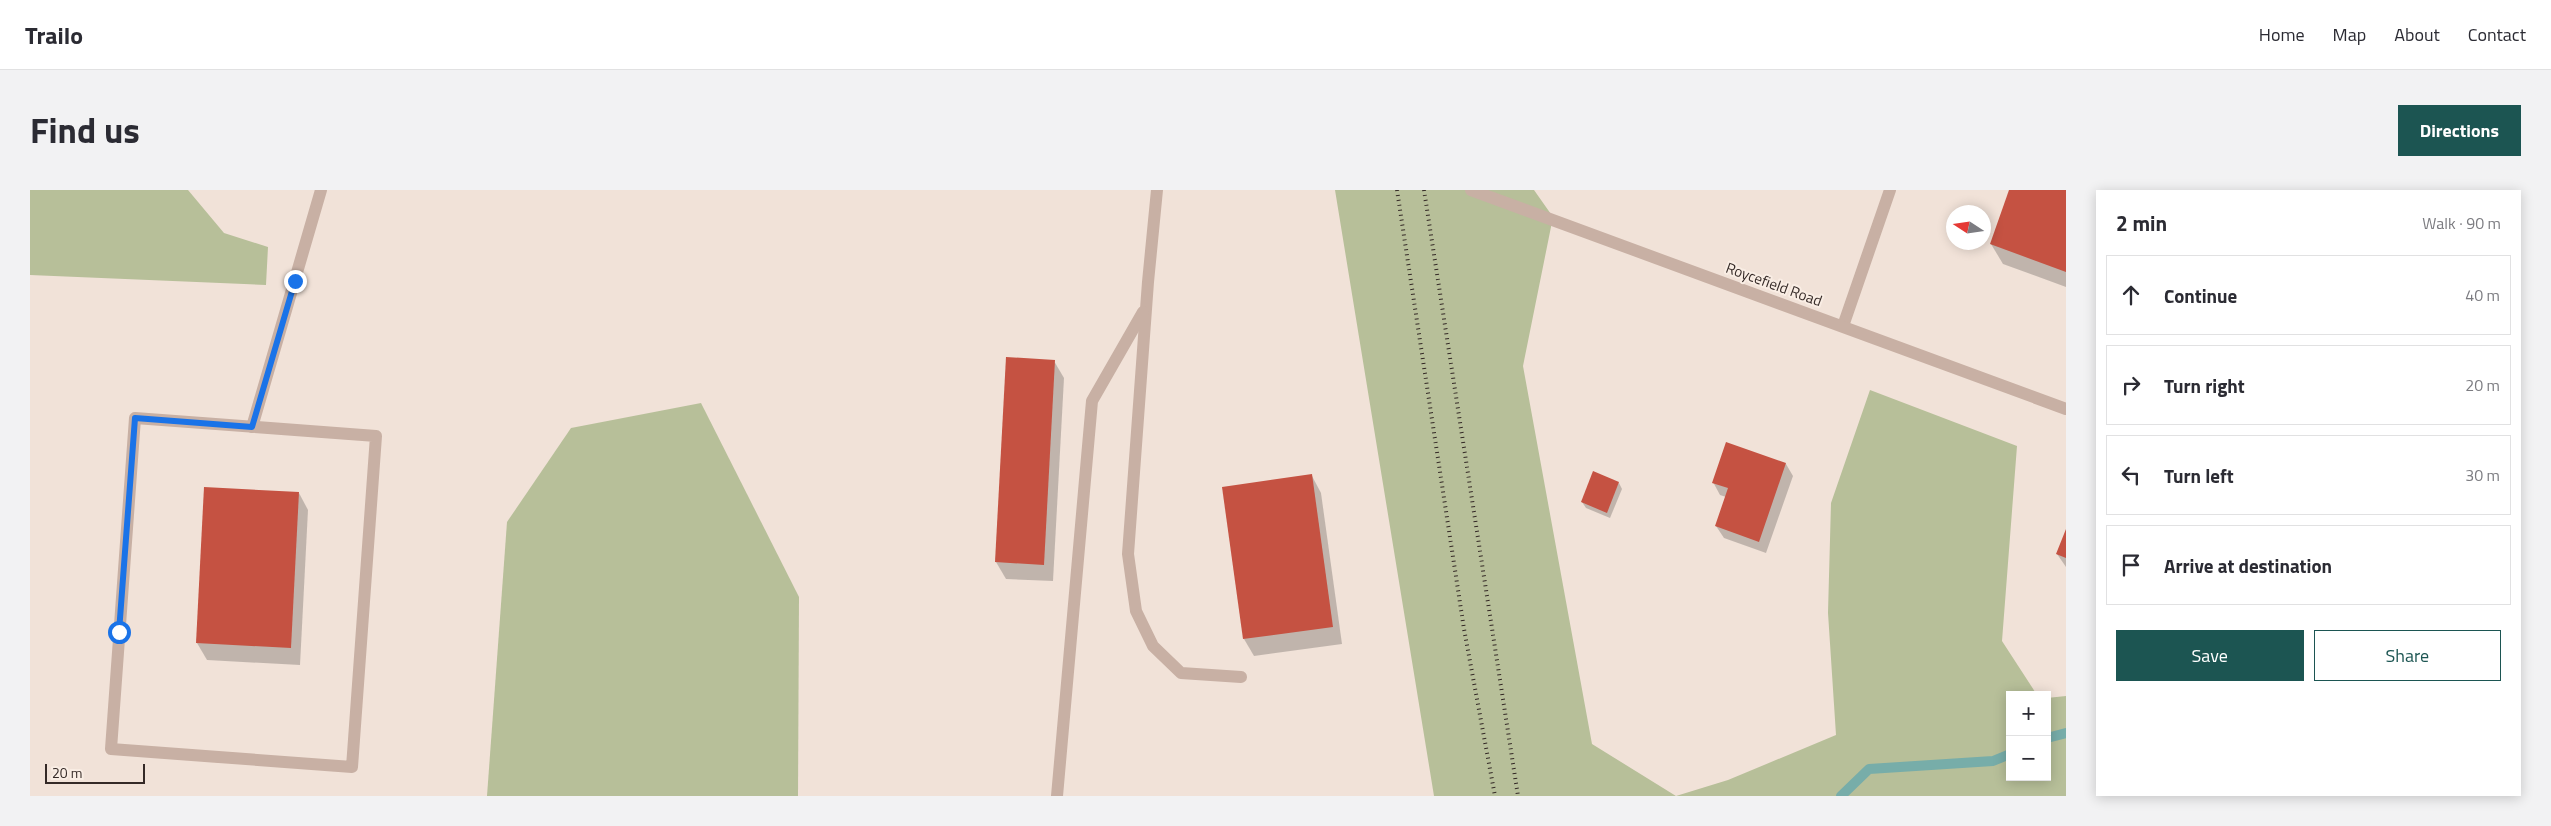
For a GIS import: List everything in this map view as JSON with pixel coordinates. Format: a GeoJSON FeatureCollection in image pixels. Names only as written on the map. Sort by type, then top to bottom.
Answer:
{"type":"FeatureCollection","features":[{"type":"Feature","properties":{"kind":"street"},"geometry":{"type":"LineString","coordinates":[[252,427],[321,190]]}},
{"type":"Feature","properties":{"kind":"street"},"geometry":{"type":"LineString","coordinates":[[1157,190],[1146,307],[1128,554],[1136,611],[1153,646],[1181,673],[1241,677]]}},
{"type":"Feature","properties":{"kind":"street","name":"Roycefield Road"},"geometry":{"type":"LineString","coordinates":[[1471,190],[2066,409]]}},
{"type":"Feature","properties":{"kind":"street"},"geometry":{"type":"LineString","coordinates":[[1843,326],[1890,190]]}},
{"type":"Feature","properties":{"kind":"street"},"geometry":{"type":"LineString","coordinates":[[1057,796],[1092,401],[1146,307]]}},
{"type":"Feature","properties":{"kind":"street"},"geometry":{"type":"LineString","coordinates":[[135,418],[252,427],[376,436],[352,767],[111,749],[135,418]]}},
{"type":"Feature","properties":{"kind":"green space"},"geometry":{"type":"Polygon","coordinates":[[[30,190],[188,190],[224,233],[268,247],[266,285],[30,275],[30,190]]]}},
{"type":"Feature","properties":{"kind":"green space"},"geometry":{"type":"Polygon","coordinates":[[[1335,190],[1534,190],[1553,217],[1523,366],[1592,744],[1676,796],[1434,796],[1335,190]]]}},
{"type":"Feature","properties":{"kind":"green space"},"geometry":{"type":"Polygon","coordinates":[[[1870,390],[2017,446],[2002,641],[2034,691],[2006,691],[2006,781],[2051,781],[2051,698],[2066,696],[2066,796],[1676,796],[1728,780],[1836,735],[1828,613],[1831,503],[1870,390]]]}},
{"type":"Feature","properties":{"kind":"green space"},"geometry":{"type":"Polygon","coordinates":[[[701,403],[799,597],[798,796],[487,796],[507,522],[571,428],[701,403]]]}},
{"type":"Feature","properties":{"kind":"building"},"geometry":{"type":"Polygon","coordinates":[[[2009,190],[2066,190],[2066,272],[1991,244],[2009,190]]]}},
{"type":"Feature","properties":{"kind":"building"},"geometry":{"type":"Polygon","coordinates":[[[1006,357],[1055,360],[1044,565],[995,562],[1006,357]]]}},
{"type":"Feature","properties":{"kind":"building"},"geometry":{"type":"Polygon","coordinates":[[[1726,442],[1786,463],[1759,542],[1715,526],[1728,488],[1712,483],[1726,442]]]}},
{"type":"Feature","properties":{"kind":"building"},"geometry":{"type":"Polygon","coordinates":[[[1593,471],[1619,482],[1607,513],[1581,502],[1593,471]]]}},
{"type":"Feature","properties":{"kind":"building"},"geometry":{"type":"Polygon","coordinates":[[[1312,474],[1333,627],[1243,639],[1222,487],[1312,474]]]}},
{"type":"Feature","properties":{"kind":"building"},"geometry":{"type":"Polygon","coordinates":[[[204,487],[299,492],[291,648],[196,643],[204,487]]]}},
{"type":"Feature","properties":{"kind":"building"},"geometry":{"type":"Polygon","coordinates":[[[2066,529],[2066,558],[2056,554],[2066,529]]]}},
{"type":"Feature","properties":{"kind":"waterway"},"geometry":{"type":"LineString","coordinates":[[2051,737],[2066,733]]}},
{"type":"Feature","properties":{"kind":"waterway"},"geometry":{"type":"LineString","coordinates":[[1841,796],[1869,769],[1993,761],[2006,756]]}},
{"type":"Feature","properties":{"kind":"railway"},"geometry":{"type":"LineString","coordinates":[[1397,190],[1464,629],[1495,796]]}},
{"type":"Feature","properties":{"kind":"railway"},"geometry":{"type":"LineString","coordinates":[[1424,190],[1518,796]]}},
{"type":"Feature","properties":{"kind":"route"},"geometry":{"type":"LineString","coordinates":[[119,632],[135,418],[252,427],[295,281]]}}]}
